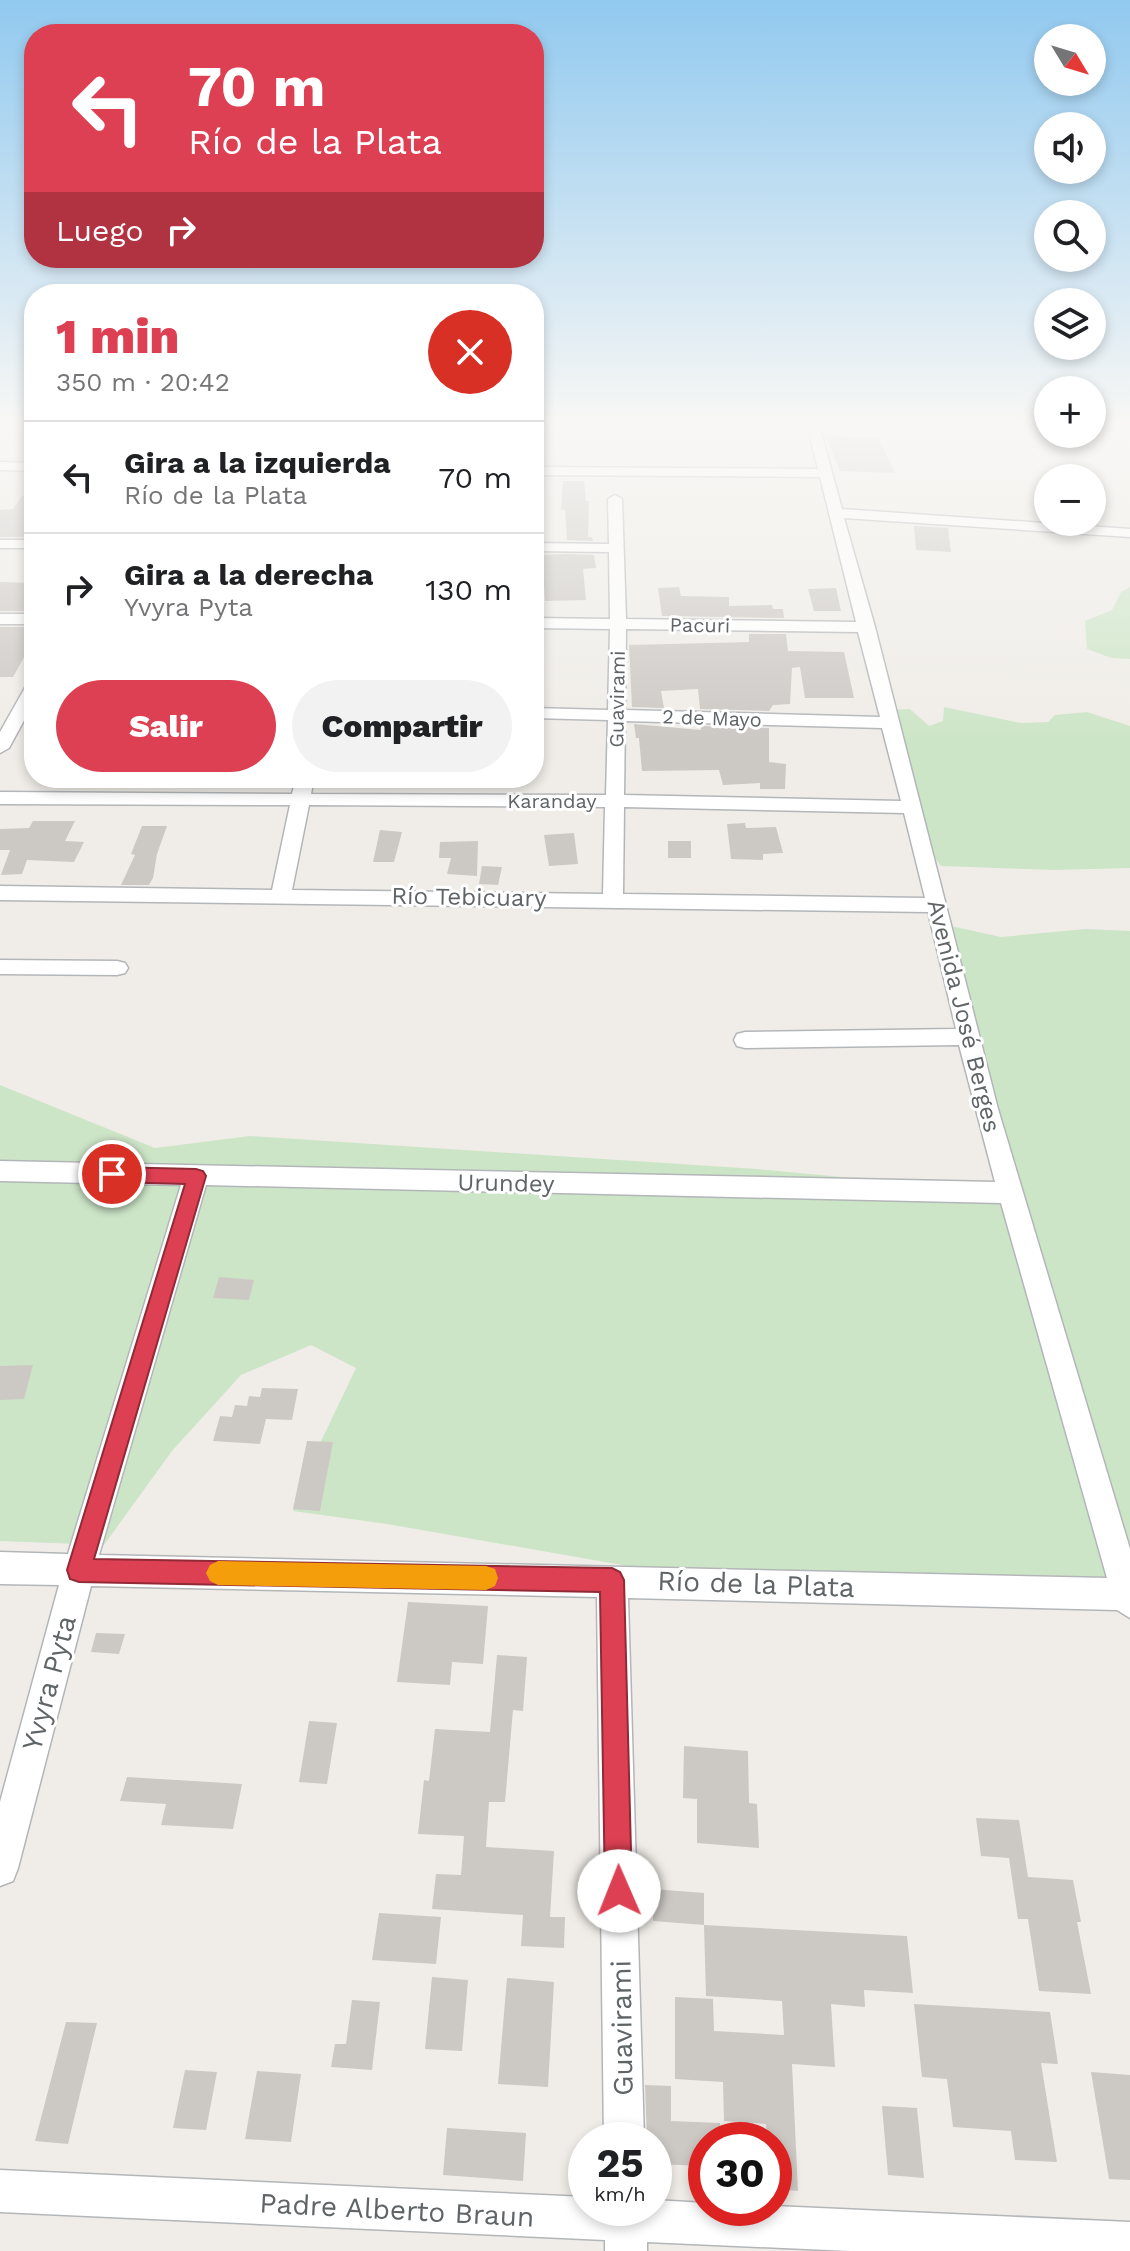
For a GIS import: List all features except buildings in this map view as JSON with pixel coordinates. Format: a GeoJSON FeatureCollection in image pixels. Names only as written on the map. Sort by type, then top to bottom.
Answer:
{"type":"FeatureCollection","features":[{"type":"Feature","properties":{"kind":"street","name":"Guavirami"},"geometry":{"type":"LineString","coordinates":[[613,899],[618,624],[616,530]]}},
{"type":"Feature","properties":{"kind":"street","name":"Avenida José Berges"},"geometry":{"type":"LineString","coordinates":[[841,530],[986,1109],[1129,1598]]}},
{"type":"Feature","properties":{"kind":"street"},"geometry":{"type":"LineString","coordinates":[[1087,530],[1130,533]]}},
{"type":"Feature","properties":{"kind":"street"},"geometry":{"type":"LineString","coordinates":[[0,544],[24,544]]}},
{"type":"Feature","properties":{"kind":"street"},"geometry":{"type":"LineString","coordinates":[[544,547],[616,548]]}},
{"type":"Feature","properties":{"kind":"street"},"geometry":{"type":"LineString","coordinates":[[0,619],[24,619]]}},
{"type":"Feature","properties":{"kind":"street","name":"Pacuri"},"geometry":{"type":"LineString","coordinates":[[544,623],[867,627]]}},
{"type":"Feature","properties":{"kind":"street"},"geometry":{"type":"LineString","coordinates":[[0,706],[24,706]]}},
{"type":"Feature","properties":{"kind":"street"},"geometry":{"type":"LineString","coordinates":[[0,748],[24,713]]}},
{"type":"Feature","properties":{"kind":"street","name":"2 de Mayo"},"geometry":{"type":"LineString","coordinates":[[544,713],[891,723]]}},
{"type":"Feature","properties":{"kind":"street"},"geometry":{"type":"LineString","coordinates":[[281,894],[303,788]]}},
{"type":"Feature","properties":{"kind":"street","name":"Karanday"},"geometry":{"type":"LineString","coordinates":[[0,798],[614,801],[911,807]]}},
{"type":"Feature","properties":{"kind":"street","name":"Río Tebicuary"},"geometry":{"type":"LineString","coordinates":[[0,893],[281,894],[937,905]]}},
{"type":"Feature","properties":{"kind":"street"},"geometry":{"type":"LineString","coordinates":[[0,967],[117,968]]}},
{"type":"Feature","properties":{"kind":"street"},"geometry":{"type":"LineString","coordinates":[[745,1040],[969,1037]]}},
{"type":"Feature","properties":{"kind":"street","name":"Urundey"},"geometry":{"type":"LineString","coordinates":[[0,1171],[1012,1193]]}},
{"type":"Feature","properties":{"kind":"street","name":"Yvyra Pyta"},"geometry":{"type":"LineString","coordinates":[[0,1868],[79,1570],[196,1176]]}},
{"type":"Feature","properties":{"kind":"street","name":"Río de la Plata"},"geometry":{"type":"LineString","coordinates":[[0,1568],[612,1580],[1129,1598]]}},
{"type":"Feature","properties":{"kind":"street","name":"Guavirami"},"geometry":{"type":"LineString","coordinates":[[612,1580],[624,2122]]}},
{"type":"Feature","properties":{"kind":"street","name":"Padre Alberto Braun"},"geometry":{"type":"LineString","coordinates":[[0,2191],[626,2227],[1130,2243]]}},
{"type":"Feature","properties":{"kind":"green space"},"geometry":{"type":"Polygon","coordinates":[[[1130,587],[1130,659],[1111,658],[1087,649],[1085,621],[1112,610],[1121,592],[1130,587]]]}},
{"type":"Feature","properties":{"kind":"green space"},"geometry":{"type":"Polygon","coordinates":[[[944,707],[1021,723],[1048,722],[1055,715],[1087,712],[1130,726],[1130,868],[1055,870],[941,866],[932,855],[886,710],[910,709],[929,726],[943,721],[944,707]]]}},
{"type":"Feature","properties":{"kind":"green space"},"geometry":{"type":"Polygon","coordinates":[[[951,926],[1001,937],[1085,929],[1130,931],[1130,1588],[725,1583],[387,1524],[293,1511],[301,1483],[356,1368],[311,1345],[241,1375],[172,1451],[104,1545],[0,1541],[0,1085],[155,1148],[250,1136],[757,1169],[1012,1193],[951,926]]]}},
{"type":"Feature","properties":{"kind":"slow traffic"},"geometry":{"type":"LineString","coordinates":[[218,1573],[486,1578]]}},
{"type":"Feature","properties":{"kind":"route"},"geometry":{"type":"LineString","coordinates":[[112,1174],[196,1176],[79,1570],[612,1580],[619,1891]]}}]}
